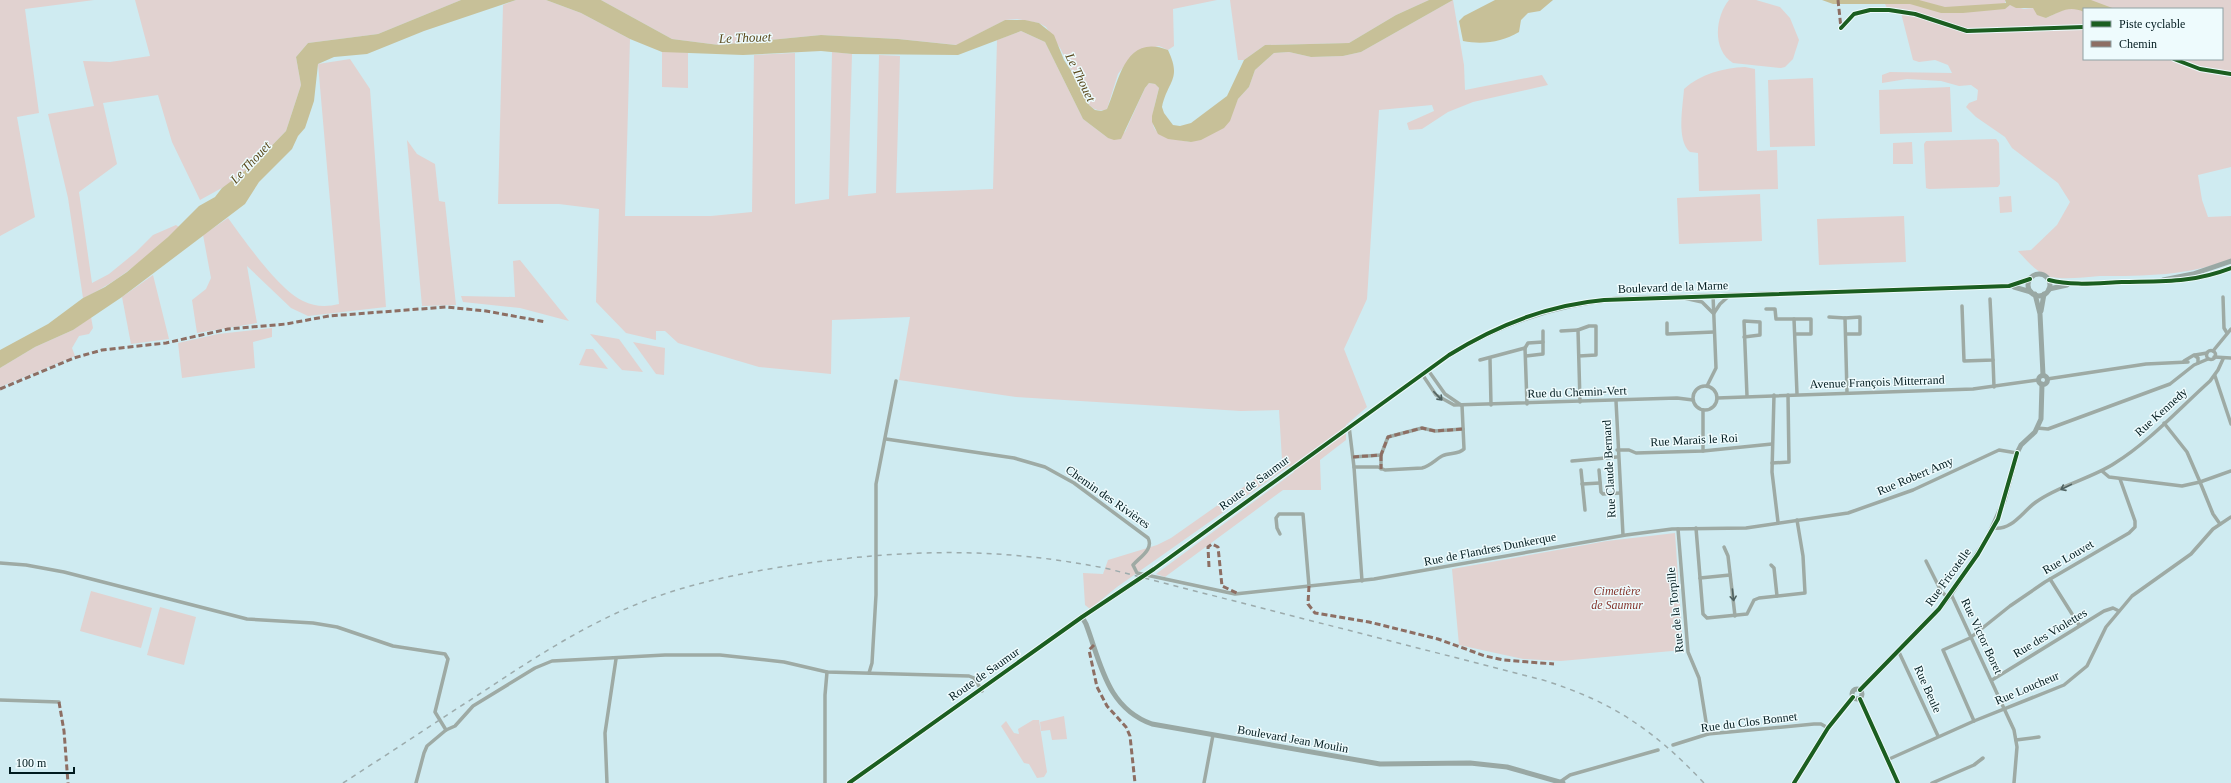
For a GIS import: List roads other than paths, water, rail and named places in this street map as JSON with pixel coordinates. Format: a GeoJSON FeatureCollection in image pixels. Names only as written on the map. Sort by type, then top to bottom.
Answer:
{"type":"FeatureCollection","features":[{"type":"Feature","properties":{"kind":"main road"},"geometry":{"type":"LineString","coordinates":[[2154,281],[2193,274],[2231,261]]}},
{"type":"Feature","properties":{"kind":"main road"},"geometry":{"type":"LineString","coordinates":[[2040,314],[2044,294],[2049,289],[2070,284],[2154,281],[2174,282],[2193,280],[2231,268]]}},
{"type":"Feature","properties":{"kind":"main road"},"geometry":{"type":"LineString","coordinates":[[2040,382],[2046,383],[2040,314],[2029,286],[2030,279],[2039,274],[2045,276],[2049,280],[2070,284]]}},
{"type":"Feature","properties":{"kind":"main road","name":"Boulevard de la Marne"},"geometry":{"type":"LineString","coordinates":[[1349,426],[1422,374],[1480,336],[1510,322],[1543,311],[1590,301],[1713,295],[2009,286],[2030,279]]}},
{"type":"Feature","properties":{"kind":"main road"},"geometry":{"type":"LineString","coordinates":[[2049,280],[2049,289]]}},
{"type":"Feature","properties":{"kind":"main road","name":"Boulevard de la Marne"},"geometry":{"type":"LineString","coordinates":[[2009,286],[2033,293]]}},
{"type":"Feature","properties":{"kind":"main road"},"geometry":{"type":"LineString","coordinates":[[2033,293],[2044,294]]}},
{"type":"Feature","properties":{"kind":"main road"},"geometry":{"type":"LineString","coordinates":[[2016,453],[2021,445],[2037,428],[2042,415],[2040,382],[2045,377]]}},
{"type":"Feature","properties":{"kind":"main road","name":"Route de Saumur"},"geometry":{"type":"LineString","coordinates":[[849,783],[1154,569],[1349,426]]}},
{"type":"Feature","properties":{"kind":"main road","name":"Rue Fricotelle"},"geometry":{"type":"LineString","coordinates":[[1853,697],[1854,691],[1860,690],[1950,596],[1993,528],[2004,501],[2016,453]]}},
{"type":"Feature","properties":{"kind":"main road","name":"Boulevard Jean Moulin"},"geometry":{"type":"LineString","coordinates":[[1082,619],[1115,698],[1131,714],[1152,724],[1380,764],[1470,763],[1501,766],[1561,782]]}},
{"type":"Feature","properties":{"kind":"main road","name":"Route de Saumur"},"geometry":{"type":"LineString","coordinates":[[854,783],[981,690]]}},
{"type":"Feature","properties":{"kind":"main road"},"geometry":{"type":"LineString","coordinates":[[1860,690],[1862,694],[1860,699],[1898,783]]}},
{"type":"Feature","properties":{"kind":"main road"},"geometry":{"type":"LineString","coordinates":[[1794,783],[1828,728],[1853,697],[1860,699]]}},
{"type":"Feature","properties":{"kind":"street"},"geometry":{"type":"LineString","coordinates":[[1707,386],[1714,391],[1717,398],[1714,406],[1703,410],[1696,407],[1693,400],[1696,389],[1707,386],[1716,368],[1713,295]]}},
{"type":"Feature","properties":{"kind":"street"},"geometry":{"type":"LineString","coordinates":[[1713,314],[1720,304],[1730,295]]}},
{"type":"Feature","properties":{"kind":"street"},"geometry":{"type":"LineString","coordinates":[[1680,297],[1702,302],[1713,314]]}},
{"type":"Feature","properties":{"kind":"street"},"geometry":{"type":"LineString","coordinates":[[2223,297],[2224,328],[2227,334]]}},
{"type":"Feature","properties":{"kind":"street"},"geometry":{"type":"LineString","coordinates":[[1990,299],[1994,387]]}},
{"type":"Feature","properties":{"kind":"street"},"geometry":{"type":"LineString","coordinates":[[1962,306],[1964,361],[1993,360]]}},
{"type":"Feature","properties":{"kind":"street"},"geometry":{"type":"LineString","coordinates":[[1766,310],[1775,309],[1776,320],[1811,319],[1811,334],[1795,334]]}},
{"type":"Feature","properties":{"kind":"street"},"geometry":{"type":"LineString","coordinates":[[1829,317],[1860,317],[1860,334],[1846,334]]}},
{"type":"Feature","properties":{"kind":"street"},"geometry":{"type":"LineString","coordinates":[[1845,318],[1847,393]]}},
{"type":"Feature","properties":{"kind":"street"},"geometry":{"type":"LineString","coordinates":[[1794,319],[1797,394]]}},
{"type":"Feature","properties":{"kind":"street"},"geometry":{"type":"LineString","coordinates":[[1744,337],[1760,335],[1760,322],[1744,321],[1744,337],[1747,396]]}},
{"type":"Feature","properties":{"kind":"street"},"geometry":{"type":"LineString","coordinates":[[1667,323],[1667,334],[1714,332]]}},
{"type":"Feature","properties":{"kind":"street"},"geometry":{"type":"LineString","coordinates":[[1561,331],[1578,330],[1589,326],[1596,326],[1596,355],[1579,356]]}},
{"type":"Feature","properties":{"kind":"street"},"geometry":{"type":"LineString","coordinates":[[2037,428],[2048,429],[2170,384],[2189,369],[2190,362],[2195,355],[2213,351],[2231,329]]}},
{"type":"Feature","properties":{"kind":"street"},"geometry":{"type":"LineString","coordinates":[[1578,330],[1580,402]]}},
{"type":"Feature","properties":{"kind":"street"},"geometry":{"type":"LineString","coordinates":[[1526,356],[1543,354],[1543,331]]}},
{"type":"Feature","properties":{"kind":"street"},"geometry":{"type":"LineString","coordinates":[[1527,404],[1526,348],[1528,343],[1543,342]]}},
{"type":"Feature","properties":{"kind":"street"},"geometry":{"type":"LineString","coordinates":[[1480,360],[1526,348]]}},
{"type":"Feature","properties":{"kind":"street"},"geometry":{"type":"LineString","coordinates":[[2213,351],[2214,357]]}},
{"type":"Feature","properties":{"kind":"street"},"geometry":{"type":"LineString","coordinates":[[2207,353],[2208,359]]}},
{"type":"Feature","properties":{"kind":"street"},"geometry":{"type":"LineString","coordinates":[[2195,355],[2198,359],[2198,363]]}},
{"type":"Feature","properties":{"kind":"street"},"geometry":{"type":"LineString","coordinates":[[2045,377],[2146,364],[2184,361],[2198,363],[2214,357],[2223,359],[2231,358]]}},
{"type":"Feature","properties":{"kind":"street"},"geometry":{"type":"LineString","coordinates":[[1490,358],[1492,404]]}},
{"type":"Feature","properties":{"kind":"street","name":"Rue Kennedy"},"geometry":{"type":"LineString","coordinates":[[1993,528],[2005,528],[2019,518],[2036,502],[2102,471],[2125,457],[2215,376],[2223,359]]}},
{"type":"Feature","properties":{"kind":"street"},"geometry":{"type":"LineString","coordinates":[[1354,468],[1378,467],[1385,470],[1428,467],[1444,455],[1460,453],[1464,449],[1462,405],[1445,394],[1428,370]]}},
{"type":"Feature","properties":{"kind":"street","name":"Rue du Chemin-Vert"},"geometry":{"type":"LineString","coordinates":[[1422,374],[1441,399],[1454,406],[1677,398],[1693,400]]}},
{"type":"Feature","properties":{"kind":"street"},"geometry":{"type":"LineString","coordinates":[[2215,376],[2231,424]]}},
{"type":"Feature","properties":{"kind":"street"},"geometry":{"type":"LineString","coordinates":[[869,673],[872,663],[876,595],[876,489],[896,381]]}},
{"type":"Feature","properties":{"kind":"street","name":"Avenue François Mitterrand"},"geometry":{"type":"LineString","coordinates":[[1717,398],[1994,387],[2040,382]]}},
{"type":"Feature","properties":{"kind":"street"},"geometry":{"type":"LineString","coordinates":[[1774,395],[1772,463],[1778,522]]}},
{"type":"Feature","properties":{"kind":"street"},"geometry":{"type":"LineString","coordinates":[[1772,463],[1790,462],[1788,395]]}},
{"type":"Feature","properties":{"kind":"street","name":"Rue Claude Bernard"},"geometry":{"type":"LineString","coordinates":[[1616,401],[1617,457],[1622,535]]}},
{"type":"Feature","properties":{"kind":"street"},"geometry":{"type":"LineString","coordinates":[[1703,410],[1703,451]]}},
{"type":"Feature","properties":{"kind":"street"},"geometry":{"type":"LineString","coordinates":[[2164,423],[2187,452],[2213,514],[2220,524]]}},
{"type":"Feature","properties":{"kind":"street"},"geometry":{"type":"LineString","coordinates":[[1349,426],[1354,468],[1362,581]]}},
{"type":"Feature","properties":{"kind":"street"},"geometry":{"type":"LineString","coordinates":[[1381,469],[1381,455],[1388,437],[1394,434],[1422,428],[1435,431],[1463,429]]}},
{"type":"Feature","properties":{"kind":"street","name":"Chemin des Rivières"},"geometry":{"type":"LineString","coordinates":[[886,439],[1025,460],[1054,471],[1074,483],[1148,538],[1150,545],[1148,549],[1133,565],[1136,573],[1226,594],[1362,581]]}},
{"type":"Feature","properties":{"kind":"street","name":"Rue Marais le Roi"},"geometry":{"type":"LineString","coordinates":[[1617,450],[1629,450],[1636,453],[1703,451],[1772,444]]}},
{"type":"Feature","properties":{"kind":"street","name":"Rue Robert Amy"},"geometry":{"type":"LineString","coordinates":[[1622,535],[1678,529],[1746,528],[1778,522],[1817,519],[1864,509],[1928,483],[1999,450],[2016,453]]}},
{"type":"Feature","properties":{"kind":"street"},"geometry":{"type":"LineString","coordinates":[[1353,457],[1381,455]]}},
{"type":"Feature","properties":{"kind":"street"},"geometry":{"type":"LineString","coordinates":[[1572,461],[1617,457]]}},
{"type":"Feature","properties":{"kind":"street"},"geometry":{"type":"LineString","coordinates":[[1581,470],[1585,510]]}},
{"type":"Feature","properties":{"kind":"street"},"geometry":{"type":"LineString","coordinates":[[1599,470],[1601,492],[1603,494],[1620,493]]}},
{"type":"Feature","properties":{"kind":"street"},"geometry":{"type":"LineString","coordinates":[[2102,471],[2109,477],[2182,486],[2200,482],[2231,471]]}},
{"type":"Feature","properties":{"kind":"street","name":"Rue Louvet"},"geometry":{"type":"LineString","coordinates":[[1974,721],[1943,654],[1943,650],[1972,637],[2010,606],[2050,579],[2129,533],[2135,527],[2135,521],[2120,479]]}},
{"type":"Feature","properties":{"kind":"street"},"geometry":{"type":"LineString","coordinates":[[1582,484],[1600,483]]}},
{"type":"Feature","properties":{"kind":"street"},"geometry":{"type":"LineString","coordinates":[[1280,534],[1277,528],[1276,518],[1279,514],[1303,514],[1309,586]]}},
{"type":"Feature","properties":{"kind":"street","name":"Rue Loucheur"},"geometry":{"type":"LineString","coordinates":[[1887,760],[1938,736],[2053,690],[2075,676],[2086,666],[2106,627],[2139,590],[2191,554],[2220,524],[2231,517]]}},
{"type":"Feature","properties":{"kind":"street"},"geometry":{"type":"LineString","coordinates":[[1696,528],[1704,617],[1735,616],[1749,613],[1756,598],[1803,594],[1807,590],[1797,520]]}},
{"type":"Feature","properties":{"kind":"street","name":"Rue de la Torpille"},"geometry":{"type":"LineString","coordinates":[[1678,529],[1688,652],[1699,678],[1708,734]]}},
{"type":"Feature","properties":{"kind":"street","name":"Rue de Flandres Dunkerque"},"geometry":{"type":"LineString","coordinates":[[1362,581],[1622,535]]}},
{"type":"Feature","properties":{"kind":"street"},"geometry":{"type":"LineString","coordinates":[[1724,547],[1730,575],[1735,616]]}},
{"type":"Feature","properties":{"kind":"street","name":"Rue Victor Boret"},"geometry":{"type":"LineString","coordinates":[[1926,561],[1941,591],[1950,596],[1972,637],[2005,708],[2016,740]]}},
{"type":"Feature","properties":{"kind":"street"},"geometry":{"type":"LineString","coordinates":[[0,564],[26,565],[64,572],[227,615],[262,621],[313,623],[337,627],[393,646],[445,654],[448,659],[435,712],[446,730]]}},
{"type":"Feature","properties":{"kind":"street"},"geometry":{"type":"LineString","coordinates":[[1770,565],[1774,568],[1778,596]]}},
{"type":"Feature","properties":{"kind":"street"},"geometry":{"type":"LineString","coordinates":[[1700,578],[1730,575]]}},
{"type":"Feature","properties":{"kind":"street"},"geometry":{"type":"LineString","coordinates":[[2050,579],[2079,625]]}},
{"type":"Feature","properties":{"kind":"street","name":"Rue des Violettes"},"geometry":{"type":"LineString","coordinates":[[1992,680],[2079,625],[2109,609],[2113,608],[2119,611]]}},
{"type":"Feature","properties":{"kind":"street","name":"Rue Beule"},"geometry":{"type":"LineString","coordinates":[[1898,650],[1938,736]]}},
{"type":"Feature","properties":{"kind":"street"},"geometry":{"type":"LineString","coordinates":[[416,783],[427,746],[446,730],[455,726],[473,706],[544,663],[563,660],[616,659],[665,655],[720,655],[790,663],[827,672],[969,676],[974,678],[981,690]]}},
{"type":"Feature","properties":{"kind":"street"},"geometry":{"type":"LineString","coordinates":[[607,783],[605,733],[616,659]]}},
{"type":"Feature","properties":{"kind":"street"},"geometry":{"type":"LineString","coordinates":[[825,783],[825,695],[827,672]]}},
{"type":"Feature","properties":{"kind":"street"},"geometry":{"type":"LineString","coordinates":[[0,700],[59,702]]}},
{"type":"Feature","properties":{"kind":"street","name":"Rue du Clos Bonnet"},"geometry":{"type":"LineString","coordinates":[[1673,745],[1708,734],[1814,724],[1820,724],[1828,728]]}},
{"type":"Feature","properties":{"kind":"street"},"geometry":{"type":"LineString","coordinates":[[1204,783],[1213,735]]}},
{"type":"Feature","properties":{"kind":"street"},"geometry":{"type":"LineString","coordinates":[[2014,783],[2016,740],[2039,737]]}},
{"type":"Feature","properties":{"kind":"street"},"geometry":{"type":"LineString","coordinates":[[1561,782],[1570,775],[1658,750]]}},
{"type":"Feature","properties":{"kind":"street"},"geometry":{"type":"LineString","coordinates":[[1932,783],[1974,765],[1983,758]]}},
{"type":"Feature","properties":{"kind":"railway"},"geometry":{"type":"LineString","coordinates":[[343,783],[548,650],[584,629],[643,602],[687,587],[732,576],[801,564],[841,559],[918,553],[993,554],[1031,557],[1109,569],[1543,680],[1591,698],[1612,708],[1631,720],[1668,748],[1704,783]]}},
{"type":"Feature","properties":{"kind":"water label","name":"Le Thouet"},"geometry":{"type":"Point","coordinates":[745,37]}},
{"type":"Feature","properties":{"kind":"water label","name":"Le Thouet"},"geometry":{"type":"Point","coordinates":[1081,77]}},
{"type":"Feature","properties":{"kind":"water label","name":"Le Thouet"},"geometry":{"type":"Point","coordinates":[250,162]}},
{"type":"Feature","properties":{"kind":"park label","name":"Cimetière de Saumur"},"geometry":{"type":"Point","coordinates":[1617,598]}}]}
